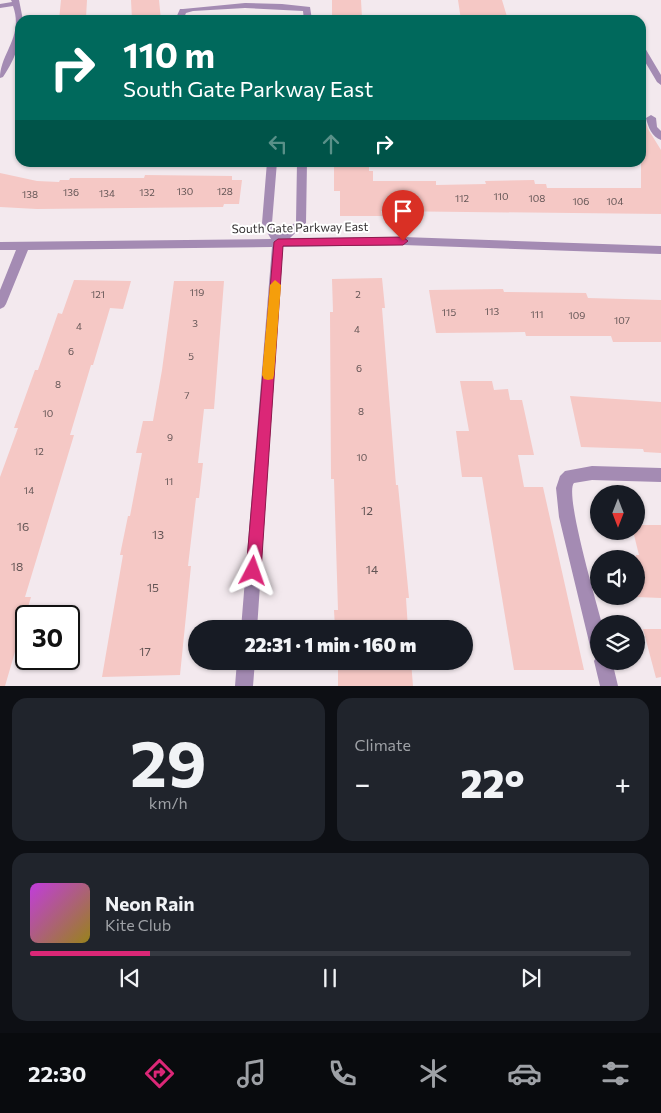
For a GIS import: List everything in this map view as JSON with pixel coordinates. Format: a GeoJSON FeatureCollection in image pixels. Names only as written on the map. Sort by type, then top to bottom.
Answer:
{"type":"FeatureCollection","features":[{"type":"Feature","properties":{"kind":"street"},"geometry":{"type":"LineString","coordinates":[[0,6],[16,2],[18,15]]}},
{"type":"Feature","properties":{"kind":"street"},"geometry":{"type":"LineString","coordinates":[[181,15],[183,11],[203,7],[290,6],[307,9],[308,15]]}},
{"type":"Feature","properties":{"kind":"street"},"geometry":{"type":"LineString","coordinates":[[0,75],[15,47]]}},
{"type":"Feature","properties":{"kind":"street"},"geometry":{"type":"LineString","coordinates":[[646,56],[661,82]]}},
{"type":"Feature","properties":{"kind":"street"},"geometry":{"type":"LineString","coordinates":[[651,117],[653,128],[661,137]]}},
{"type":"Feature","properties":{"kind":"street"},"geometry":{"type":"LineString","coordinates":[[250,620],[278,242],[267,223],[272,167]]}},
{"type":"Feature","properties":{"kind":"street"},"geometry":{"type":"LineString","coordinates":[[278,242],[302,223],[302,167]]}},
{"type":"Feature","properties":{"kind":"street","name":"South Gate Parkway East"},"geometry":{"type":"LineString","coordinates":[[0,246],[403,241],[661,250]]}},
{"type":"Feature","properties":{"kind":"street"},"geometry":{"type":"LineString","coordinates":[[0,304],[24,246]]}},
{"type":"Feature","properties":{"kind":"street"},"geometry":{"type":"LineString","coordinates":[[591,615],[567,517],[564,498],[565,481],[570,476],[592,474],[661,475]]}},
{"type":"Feature","properties":{"kind":"street"},"geometry":{"type":"LineString","coordinates":[[244,686],[245,670]]}},
{"type":"Feature","properties":{"kind":"street"},"geometry":{"type":"LineString","coordinates":[[605,670],[609,686]]}},
{"type":"Feature","properties":{"kind":"building"},"geometry":{"type":"Polygon","coordinates":[[[61,0],[87,0],[86,15],[60,15],[61,0]]]}},
{"type":"Feature","properties":{"kind":"building"},"geometry":{"type":"Polygon","coordinates":[[[131,0],[159,0],[160,15],[132,15],[131,0]]]}},
{"type":"Feature","properties":{"kind":"building"},"geometry":{"type":"Polygon","coordinates":[[[332,0],[361,0],[362,15],[332,15],[332,0]]]}},
{"type":"Feature","properties":{"kind":"building"},"geometry":{"type":"Polygon","coordinates":[[[458,0],[502,0],[506,15],[460,15],[458,0]]]}},
{"type":"Feature","properties":{"kind":"building"},"geometry":{"type":"Polygon","coordinates":[[[646,123],[661,150],[661,214],[381,211],[382,216],[340,216],[340,191],[334,191],[334,167],[369,167],[369,171],[373,171],[373,181],[436,181],[436,185],[486,184],[485,181],[534,180],[535,184],[546,184],[547,188],[641,188],[641,167],[646,167],[646,123]]]}},
{"type":"Feature","properties":{"kind":"building"},"geometry":{"type":"Polygon","coordinates":[[[0,173],[37,181],[59,182],[60,180],[69,180],[70,178],[144,178],[145,175],[232,176],[232,180],[242,180],[239,204],[224,204],[223,207],[37,209],[0,207],[0,173]]]}},
{"type":"Feature","properties":{"kind":"building"},"geometry":{"type":"Polygon","coordinates":[[[382,278],[385,308],[382,308],[396,485],[398,485],[409,598],[406,598],[407,620],[335,620],[334,610],[338,610],[334,479],[331,479],[330,312],[333,312],[332,279],[382,278]]]}},
{"type":"Feature","properties":{"kind":"building"},"geometry":{"type":"Polygon","coordinates":[[[74,280],[131,281],[123,309],[110,308],[93,365],[91,365],[70,435],[74,435],[25,597],[31,597],[29,605],[15,605],[15,652],[5,686],[0,686],[0,477],[18,428],[14,428],[35,370],[38,370],[58,313],[62,314],[74,280]]]}},
{"type":"Feature","properties":{"kind":"building"},"geometry":{"type":"Polygon","coordinates":[[[174,281],[224,281],[214,409],[204,409],[198,463],[203,463],[199,498],[196,498],[188,566],[191,566],[180,675],[102,677],[123,555],[120,555],[128,516],[130,516],[142,453],[136,453],[143,421],[153,421],[174,281]]]}},
{"type":"Feature","properties":{"kind":"building"},"geometry":{"type":"Polygon","coordinates":[[[503,289],[504,292],[586,293],[588,298],[661,300],[661,342],[613,342],[611,336],[526,336],[525,332],[436,333],[429,290],[503,289]]]}},
{"type":"Feature","properties":{"kind":"building"},"geometry":{"type":"Polygon","coordinates":[[[460,381],[492,381],[494,390],[508,389],[510,400],[522,400],[534,455],[518,455],[524,487],[543,487],[584,670],[514,670],[482,477],[462,477],[456,431],[469,431],[460,381]]]}},
{"type":"Feature","properties":{"kind":"building"},"geometry":{"type":"Polygon","coordinates":[[[570,396],[661,402],[661,453],[644,452],[643,449],[581,447],[570,396]]]}},
{"type":"Feature","properties":{"kind":"building"},"geometry":{"type":"Polygon","coordinates":[[[645,525],[661,525],[661,598],[645,597],[645,550],[638,550],[635,540],[645,540],[645,525]]]}},
{"type":"Feature","properties":{"kind":"building"},"geometry":{"type":"Polygon","coordinates":[[[645,629],[661,629],[661,677],[656,678],[645,637],[645,629]]]}},
{"type":"Feature","properties":{"kind":"building"},"geometry":{"type":"Polygon","coordinates":[[[338,670],[412,670],[413,686],[338,686],[338,670]]]}},
{"type":"Feature","properties":{"kind":"slow traffic"},"geometry":{"type":"LineString","coordinates":[[268,375],[275,285]]}},
{"type":"Feature","properties":{"kind":"route"},"geometry":{"type":"LineString","coordinates":[[253,571],[278,242],[403,241]]}}]}
